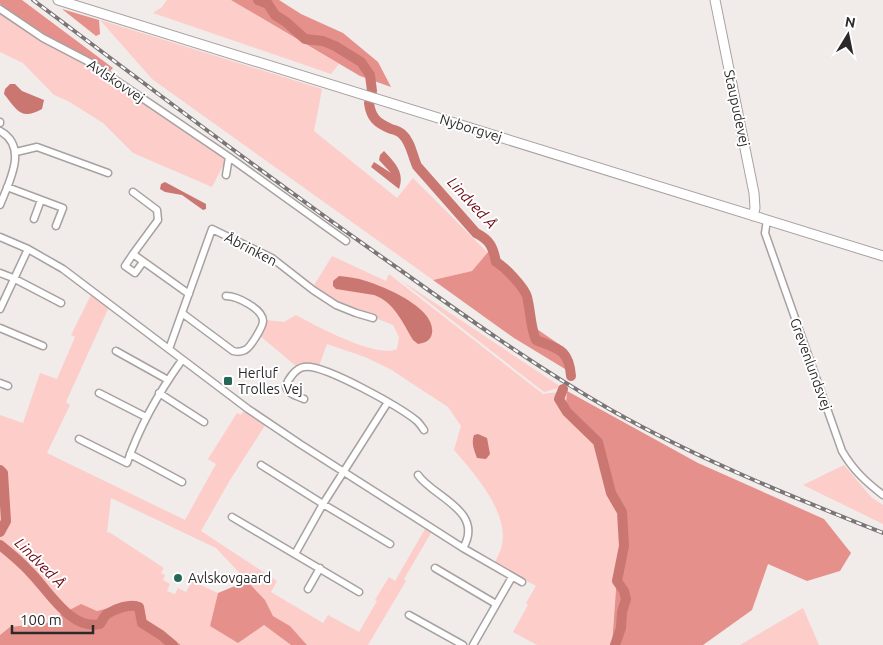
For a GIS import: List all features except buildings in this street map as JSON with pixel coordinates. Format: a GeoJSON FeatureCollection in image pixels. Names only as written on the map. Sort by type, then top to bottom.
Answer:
{"type":"FeatureCollection","features":[{"type":"Feature","properties":{"kind":"main road","name":"Nyborgvej"},"geometry":{"type":"LineString","coordinates":[[58,0],[83,4],[883,256]]}},
{"type":"Feature","properties":{"kind":"main road","name":"Staupudevej"},"geometry":{"type":"LineString","coordinates":[[715,0],[754,193],[755,208],[753,216]]}},
{"type":"Feature","properties":{"kind":"street","name":"Avlskovvej"},"geometry":{"type":"LineString","coordinates":[[0,8],[43,38],[89,62],[229,157],[346,241]]}},
{"type":"Feature","properties":{"kind":"street"},"geometry":{"type":"LineString","coordinates":[[0,131],[11,139],[16,152],[15,162],[0,205]]}},
{"type":"Feature","properties":{"kind":"street"},"geometry":{"type":"LineString","coordinates":[[16,152],[37,147],[108,173]]}},
{"type":"Feature","properties":{"kind":"street"},"geometry":{"type":"LineString","coordinates":[[226,175],[229,157]]}},
{"type":"Feature","properties":{"kind":"street"},"geometry":{"type":"LineString","coordinates":[[6,187],[63,208],[56,226]]}},
{"type":"Feature","properties":{"kind":"street"},"geometry":{"type":"LineString","coordinates":[[133,192],[157,210],[158,220],[125,266],[134,273],[143,262]]}},
{"type":"Feature","properties":{"kind":"street"},"geometry":{"type":"LineString","coordinates":[[34,219],[41,200]]}},
{"type":"Feature","properties":{"kind":"street","name":"Grevenlundsvej"},"geometry":{"type":"LineString","coordinates":[[767,220],[765,233],[842,451],[852,467],[863,479],[883,495]]}},
{"type":"Feature","properties":{"kind":"street","name":"Åbrinken"},"geometry":{"type":"LineString","coordinates":[[169,349],[212,229],[272,258],[312,290],[336,305],[356,314],[373,318]]}},
{"type":"Feature","properties":{"kind":"street"},"geometry":{"type":"LineString","coordinates":[[0,237],[28,249],[63,269],[248,408],[342,472],[462,548],[522,582]]}},
{"type":"Feature","properties":{"kind":"street"},"geometry":{"type":"LineString","coordinates":[[0,309],[28,249]]}},
{"type":"Feature","properties":{"kind":"street"},"geometry":{"type":"LineString","coordinates":[[133,254],[189,294]]}},
{"type":"Feature","properties":{"kind":"street"},"geometry":{"type":"LineString","coordinates":[[0,273],[61,303]]}},
{"type":"Feature","properties":{"kind":"street"},"geometry":{"type":"LineString","coordinates":[[182,313],[233,351],[240,352],[246,350],[261,328],[262,316],[258,311],[236,296],[226,296]]}},
{"type":"Feature","properties":{"kind":"street"},"geometry":{"type":"LineString","coordinates":[[0,328],[43,346]]}},
{"type":"Feature","properties":{"kind":"street"},"geometry":{"type":"LineString","coordinates":[[116,351],[168,380]]}},
{"type":"Feature","properties":{"kind":"street"},"geometry":{"type":"LineString","coordinates":[[79,439],[127,463],[146,417],[159,393],[182,360]]}},
{"type":"Feature","properties":{"kind":"street"},"geometry":{"type":"LineString","coordinates":[[304,399],[292,395],[286,386],[298,369],[305,366],[335,375],[359,386],[418,422],[424,430]]}},
{"type":"Feature","properties":{"kind":"street"},"geometry":{"type":"LineString","coordinates":[[0,383],[8,386]]}},
{"type":"Feature","properties":{"kind":"street"},"geometry":{"type":"LineString","coordinates":[[98,393],[146,417]]}},
{"type":"Feature","properties":{"kind":"street"},"geometry":{"type":"LineString","coordinates":[[159,393],[204,422]]}},
{"type":"Feature","properties":{"kind":"street"},"geometry":{"type":"LineString","coordinates":[[295,554],[322,504],[388,402]]}},
{"type":"Feature","properties":{"kind":"street"},"geometry":{"type":"LineString","coordinates":[[130,454],[182,482]]}},
{"type":"Feature","properties":{"kind":"street"},"geometry":{"type":"LineString","coordinates":[[261,465],[390,544]]}},
{"type":"Feature","properties":{"kind":"street"},"geometry":{"type":"LineString","coordinates":[[418,475],[423,482],[451,501],[461,513],[469,533],[462,548]]}},
{"type":"Feature","properties":{"kind":"street"},"geometry":{"type":"LineString","coordinates":[[232,517],[360,592]]}},
{"type":"Feature","properties":{"kind":"street"},"geometry":{"type":"LineString","coordinates":[[308,589],[320,568]]}},
{"type":"Feature","properties":{"kind":"street"},"geometry":{"type":"LineString","coordinates":[[435,568],[496,604]]}},
{"type":"Feature","properties":{"kind":"street"},"geometry":{"type":"LineString","coordinates":[[473,645],[512,577]]}},
{"type":"Feature","properties":{"kind":"street"},"geometry":{"type":"LineString","coordinates":[[409,615],[463,645]]}},
{"type":"Feature","properties":{"kind":"shaded area"},"geometry":{"type":"Polygon","coordinates":[[[0,0],[22,0],[113,68],[109,72],[91,59],[50,39],[0,4],[0,0]]]}},
{"type":"Feature","properties":{"kind":"shaded area"},"geometry":{"type":"Polygon","coordinates":[[[167,0],[231,0],[339,64],[331,74],[153,13],[162,7],[167,0]]]}},
{"type":"Feature","properties":{"kind":"shaded area"},"geometry":{"type":"Polygon","coordinates":[[[231,0],[279,0],[301,14],[343,33],[378,62],[391,87],[360,76],[231,0]]]}},
{"type":"Feature","properties":{"kind":"shaded area"},"geometry":{"type":"Polygon","coordinates":[[[62,9],[99,20],[100,34],[96,36],[62,9]]]}},
{"type":"Feature","properties":{"kind":"shaded area"},"geometry":{"type":"Polygon","coordinates":[[[0,13],[118,85],[226,160],[212,187],[133,153],[103,123],[68,101],[54,95],[23,63],[0,52],[0,13]]]}},
{"type":"Feature","properties":{"kind":"shaded area"},"geometry":{"type":"Polygon","coordinates":[[[100,20],[322,89],[314,131],[397,198],[413,178],[488,253],[472,271],[433,280],[152,79],[100,20]]]}},
{"type":"Feature","properties":{"kind":"shaded area"},"geometry":{"type":"Polygon","coordinates":[[[10,84],[15,84],[22,91],[44,100],[42,109],[24,114],[16,109],[4,94],[5,89],[10,84]]]}},
{"type":"Feature","properties":{"kind":"shaded area"},"geometry":{"type":"Polygon","coordinates":[[[384,151],[400,173],[401,183],[399,189],[371,167],[374,162],[391,173],[379,160],[380,155],[384,151]]]}},
{"type":"Feature","properties":{"kind":"shaded area"},"geometry":{"type":"Polygon","coordinates":[[[165,182],[206,204],[206,209],[203,210],[182,195],[165,192],[160,189],[161,184],[165,182]]]}},
{"type":"Feature","properties":{"kind":"shaded area"},"geometry":{"type":"Polygon","coordinates":[[[489,251],[520,291],[531,325],[563,347],[570,372],[514,338],[433,280],[472,271],[489,251]]]}},
{"type":"Feature","properties":{"kind":"shaded area"},"geometry":{"type":"Polygon","coordinates":[[[332,256],[386,281],[389,274],[543,394],[567,391],[566,405],[600,438],[621,520],[612,645],[537,645],[513,632],[536,586],[495,563],[502,545],[503,532],[500,519],[480,481],[454,450],[461,426],[448,407],[390,369],[365,357],[327,344],[319,366],[304,363],[297,367],[259,335],[266,320],[284,322],[296,315],[362,346],[388,351],[397,349],[399,337],[393,325],[338,303],[313,287],[332,256]]]}},
{"type":"Feature","properties":{"kind":"shaded area"},"geometry":{"type":"Polygon","coordinates":[[[339,276],[359,279],[374,284],[396,293],[418,307],[431,324],[432,333],[429,340],[418,344],[413,340],[402,320],[381,298],[374,295],[336,289],[333,286],[333,281],[339,276]]]}},
{"type":"Feature","properties":{"kind":"shaded area"},"geometry":{"type":"Polygon","coordinates":[[[399,279],[561,387],[544,392],[399,279]]]}},
{"type":"Feature","properties":{"kind":"shaded area"},"geometry":{"type":"Polygon","coordinates":[[[91,295],[109,307],[66,402],[70,405],[47,453],[185,520],[216,464],[208,459],[237,413],[241,415],[245,409],[266,424],[230,480],[201,531],[277,581],[271,592],[323,623],[328,615],[359,632],[389,577],[395,581],[425,529],[431,533],[404,579],[406,581],[368,645],[307,645],[290,626],[273,616],[265,600],[216,548],[111,498],[107,533],[109,532],[164,568],[161,573],[165,575],[163,580],[170,584],[167,591],[175,594],[178,588],[186,592],[192,581],[218,593],[210,626],[264,625],[291,645],[181,645],[145,621],[143,605],[136,601],[97,611],[81,605],[54,622],[10,627],[0,635],[0,415],[23,423],[40,373],[57,379],[75,337],[71,335],[91,295]]]}},
{"type":"Feature","properties":{"kind":"shaded area"},"geometry":{"type":"Polygon","coordinates":[[[567,391],[698,463],[824,519],[851,553],[840,571],[807,581],[768,564],[752,610],[703,645],[612,645],[621,520],[600,438],[566,405],[567,391]]]}},
{"type":"Feature","properties":{"kind":"shaded area"},"geometry":{"type":"Polygon","coordinates":[[[478,434],[487,438],[490,454],[486,459],[477,458],[475,452],[473,438],[474,435],[478,434]]]}},
{"type":"Feature","properties":{"kind":"shaded area"},"geometry":{"type":"Polygon","coordinates":[[[844,465],[871,497],[883,505],[883,524],[803,485],[844,465]]]}},
{"type":"Feature","properties":{"kind":"shaded area"},"geometry":{"type":"Polygon","coordinates":[[[247,581],[265,600],[273,616],[290,626],[307,645],[291,645],[264,625],[238,643],[210,626],[218,593],[247,581]]]}},
{"type":"Feature","properties":{"kind":"shaded area"},"geometry":{"type":"Polygon","coordinates":[[[136,601],[143,604],[146,621],[181,645],[0,645],[0,635],[10,627],[54,622],[58,616],[81,604],[97,611],[136,601]]]}},
{"type":"Feature","properties":{"kind":"shaded area"},"geometry":{"type":"Polygon","coordinates":[[[803,608],[819,645],[740,645],[803,608]]]}},
{"type":"Feature","properties":{"kind":"waterway","name":"Lindved Å"},"geometry":{"type":"LineString","coordinates":[[258,0],[268,4],[275,15],[305,39],[323,41],[361,62],[370,75],[372,91]]}},
{"type":"Feature","properties":{"kind":"waterway","name":"Lindved Å"},"geometry":{"type":"LineString","coordinates":[[369,103],[371,113],[378,122],[400,132],[405,137],[417,166],[476,233],[485,238],[494,252],[496,262],[523,288],[536,340],[556,348],[565,355],[568,360],[571,376]]}},
{"type":"Feature","properties":{"kind":"waterway","name":"Lindved Å"},"geometry":{"type":"LineString","coordinates":[[563,389],[559,399],[567,412],[598,442],[611,493],[622,512],[624,546],[617,581],[624,591],[626,599],[622,612],[621,628],[615,645]]}},
{"type":"Feature","properties":{"kind":"waterway","name":"Lindved Å"},"geometry":{"type":"LineString","coordinates":[[0,470],[3,473],[6,521],[0,532]]}},
{"type":"Feature","properties":{"kind":"waterway","name":"Lindved Å"},"geometry":{"type":"LineString","coordinates":[[0,545],[26,567],[69,615],[79,621],[89,624],[100,624],[110,612],[123,607],[139,607],[142,623],[173,645]]}},
{"type":"Feature","properties":{"kind":"railway"},"geometry":{"type":"LineString","coordinates":[[33,0],[304,202],[475,323],[556,377],[611,410],[677,445],[779,491],[883,533]]}},
{"type":"Feature","properties":{"kind":"place","name":"Herluf Trolles Vej"},"geometry":{"type":"Point","coordinates":[228,381]}},
{"type":"Feature","properties":{"kind":"place","name":"Avlskovgaard"},"geometry":{"type":"Point","coordinates":[178,578]}}]}
